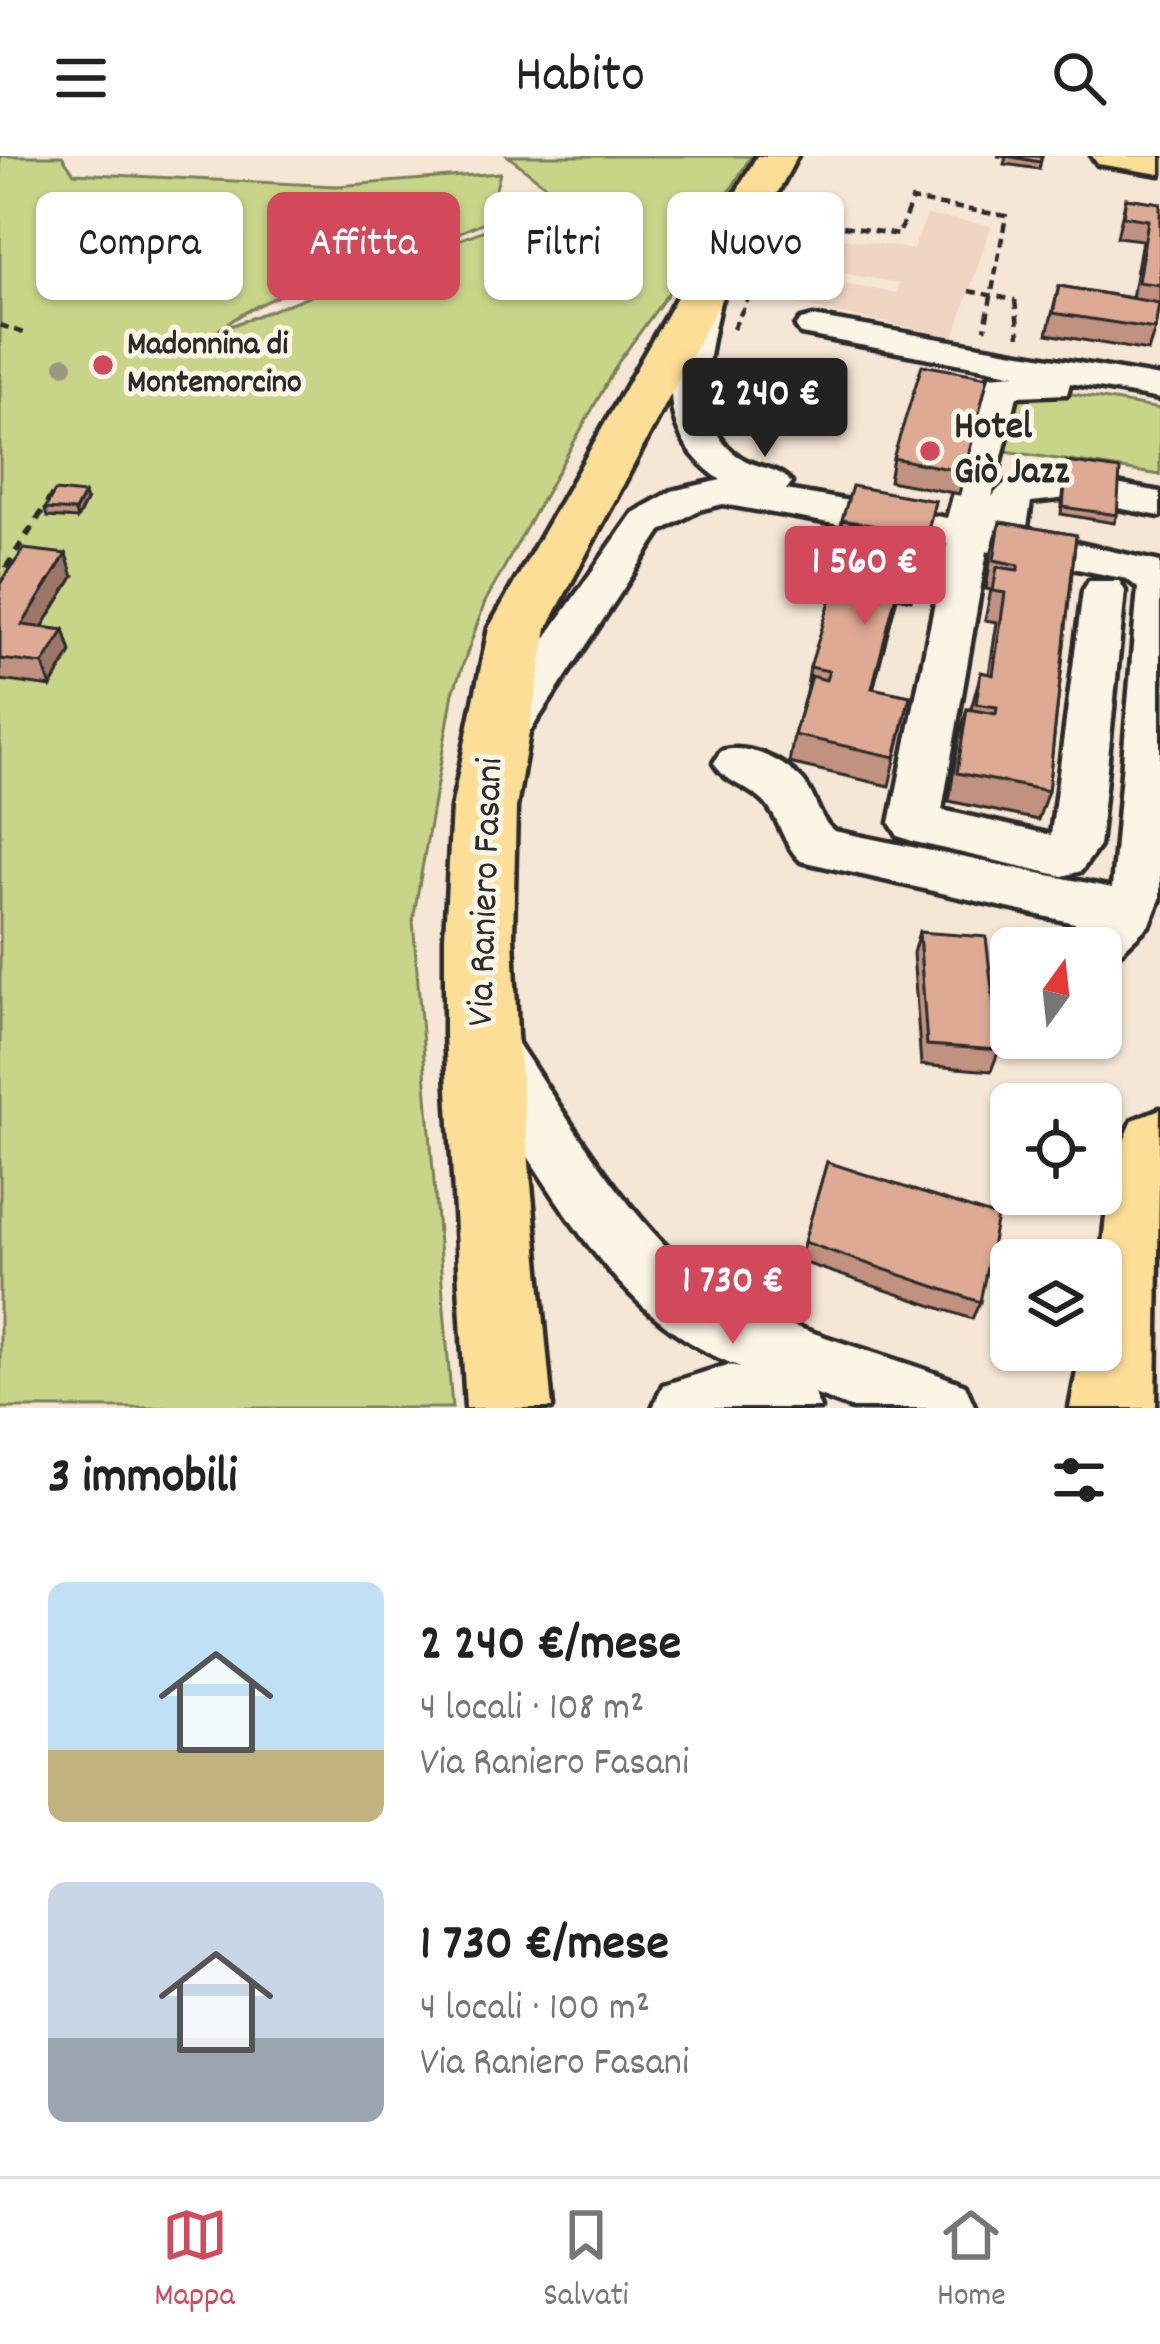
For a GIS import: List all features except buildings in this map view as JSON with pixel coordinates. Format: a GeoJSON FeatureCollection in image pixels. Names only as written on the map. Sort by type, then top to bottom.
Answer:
{"type":"FeatureCollection","features":[{"type":"Feature","properties":{"kind":"main road","name":"Via Raniero Fasani"},"geometry":{"type":"LineString","coordinates":[[509,1408],[481,1035],[482,851],[492,750],[518,628],[673,341],[701,318],[777,156]]}},
{"type":"Feature","properties":{"kind":"main road"},"geometry":{"type":"LineString","coordinates":[[1112,156],[1160,162]]}},
{"type":"Feature","properties":{"kind":"main road"},"geometry":{"type":"LineString","coordinates":[[1112,1407],[1148,1275],[1160,1144]]}},
{"type":"Feature","properties":{"kind":"street"},"geometry":{"type":"LineString","coordinates":[[701,318],[688,420],[707,459],[744,478],[981,528],[1142,569],[1160,582],[1152,835],[1132,909],[1121,927]]}},
{"type":"Feature","properties":{"kind":"street"},"geometry":{"type":"LineString","coordinates":[[813,327],[1160,388]]}},
{"type":"Feature","properties":{"kind":"street"},"geometry":{"type":"LineString","coordinates":[[1104,591],[1074,845],[1063,856],[916,823],[981,528],[1002,384],[1017,380],[1160,403]]}},
{"type":"Feature","properties":{"kind":"street"},"geometry":{"type":"LineString","coordinates":[[981,528],[1030,485],[1064,488]]}},
{"type":"Feature","properties":{"kind":"street"},"geometry":{"type":"LineString","coordinates":[[492,750],[647,521],[686,500],[723,492],[1119,551],[1160,549]]}},
{"type":"Feature","properties":{"kind":"street"},"geometry":{"type":"LineString","coordinates":[[1116,496],[1160,504]]}},
{"type":"Feature","properties":{"kind":"street"},"geometry":{"type":"LineString","coordinates":[[738,763],[785,793],[804,834],[819,847],[1102,908],[1132,909]]}},
{"type":"Feature","properties":{"kind":"street"},"geometry":{"type":"LineString","coordinates":[[481,1035],[590,1199],[655,1278],[719,1328],[942,1408]]}},
{"type":"Feature","properties":{"kind":"street"},"geometry":{"type":"LineString","coordinates":[[686,1408],[728,1398],[787,1408]]}},
{"type":"Feature","properties":{"kind":"path"},"geometry":{"type":"LineString","coordinates":[[701,318],[725,344],[790,217],[898,235],[912,200],[1006,216],[980,356]]}},
{"type":"Feature","properties":{"kind":"path"},"geometry":{"type":"LineString","coordinates":[[970,291],[1015,300],[1021,364]]}},
{"type":"Feature","properties":{"kind":"path"},"geometry":{"type":"LineString","coordinates":[[0,325],[26,334]]}},
{"type":"Feature","properties":{"kind":"path"},"geometry":{"type":"LineString","coordinates":[[6,568],[55,491]]}},
{"type":"Feature","properties":{"kind":"shaded area"},"geometry":{"type":"Polygon","coordinates":[[[927,215],[991,226],[954,337],[776,300],[844,300],[844,284],[896,293],[899,283],[844,273],[844,238],[913,250],[927,215]]]}},
{"type":"Feature","properties":{"kind":"green space"},"geometry":{"type":"Polygon","coordinates":[[[0,156],[62,156],[74,173],[337,186],[500,173],[495,192],[484,192],[484,222],[460,232],[460,192],[267,192],[269,300],[217,331],[299,300],[460,300],[460,239],[484,230],[484,300],[643,300],[643,192],[554,192],[508,156],[751,156],[729,192],[667,192],[667,295],[619,361],[485,602],[453,693],[413,920],[452,1408],[0,1408],[0,156]]]}},
{"type":"Feature","properties":{"kind":"green space"},"geometry":{"type":"Polygon","coordinates":[[[1015,384],[1160,409],[1160,475],[999,450],[1015,384]]]}},
{"type":"Feature","properties":{"kind":"place","name":"Madonnina di Montemorcino"},"geometry":{"type":"Point","coordinates":[103,365]}},
{"type":"Feature","properties":{"kind":"place","name":"Hotel Giò Jazz"},"geometry":{"type":"Point","coordinates":[930,451]}}]}
